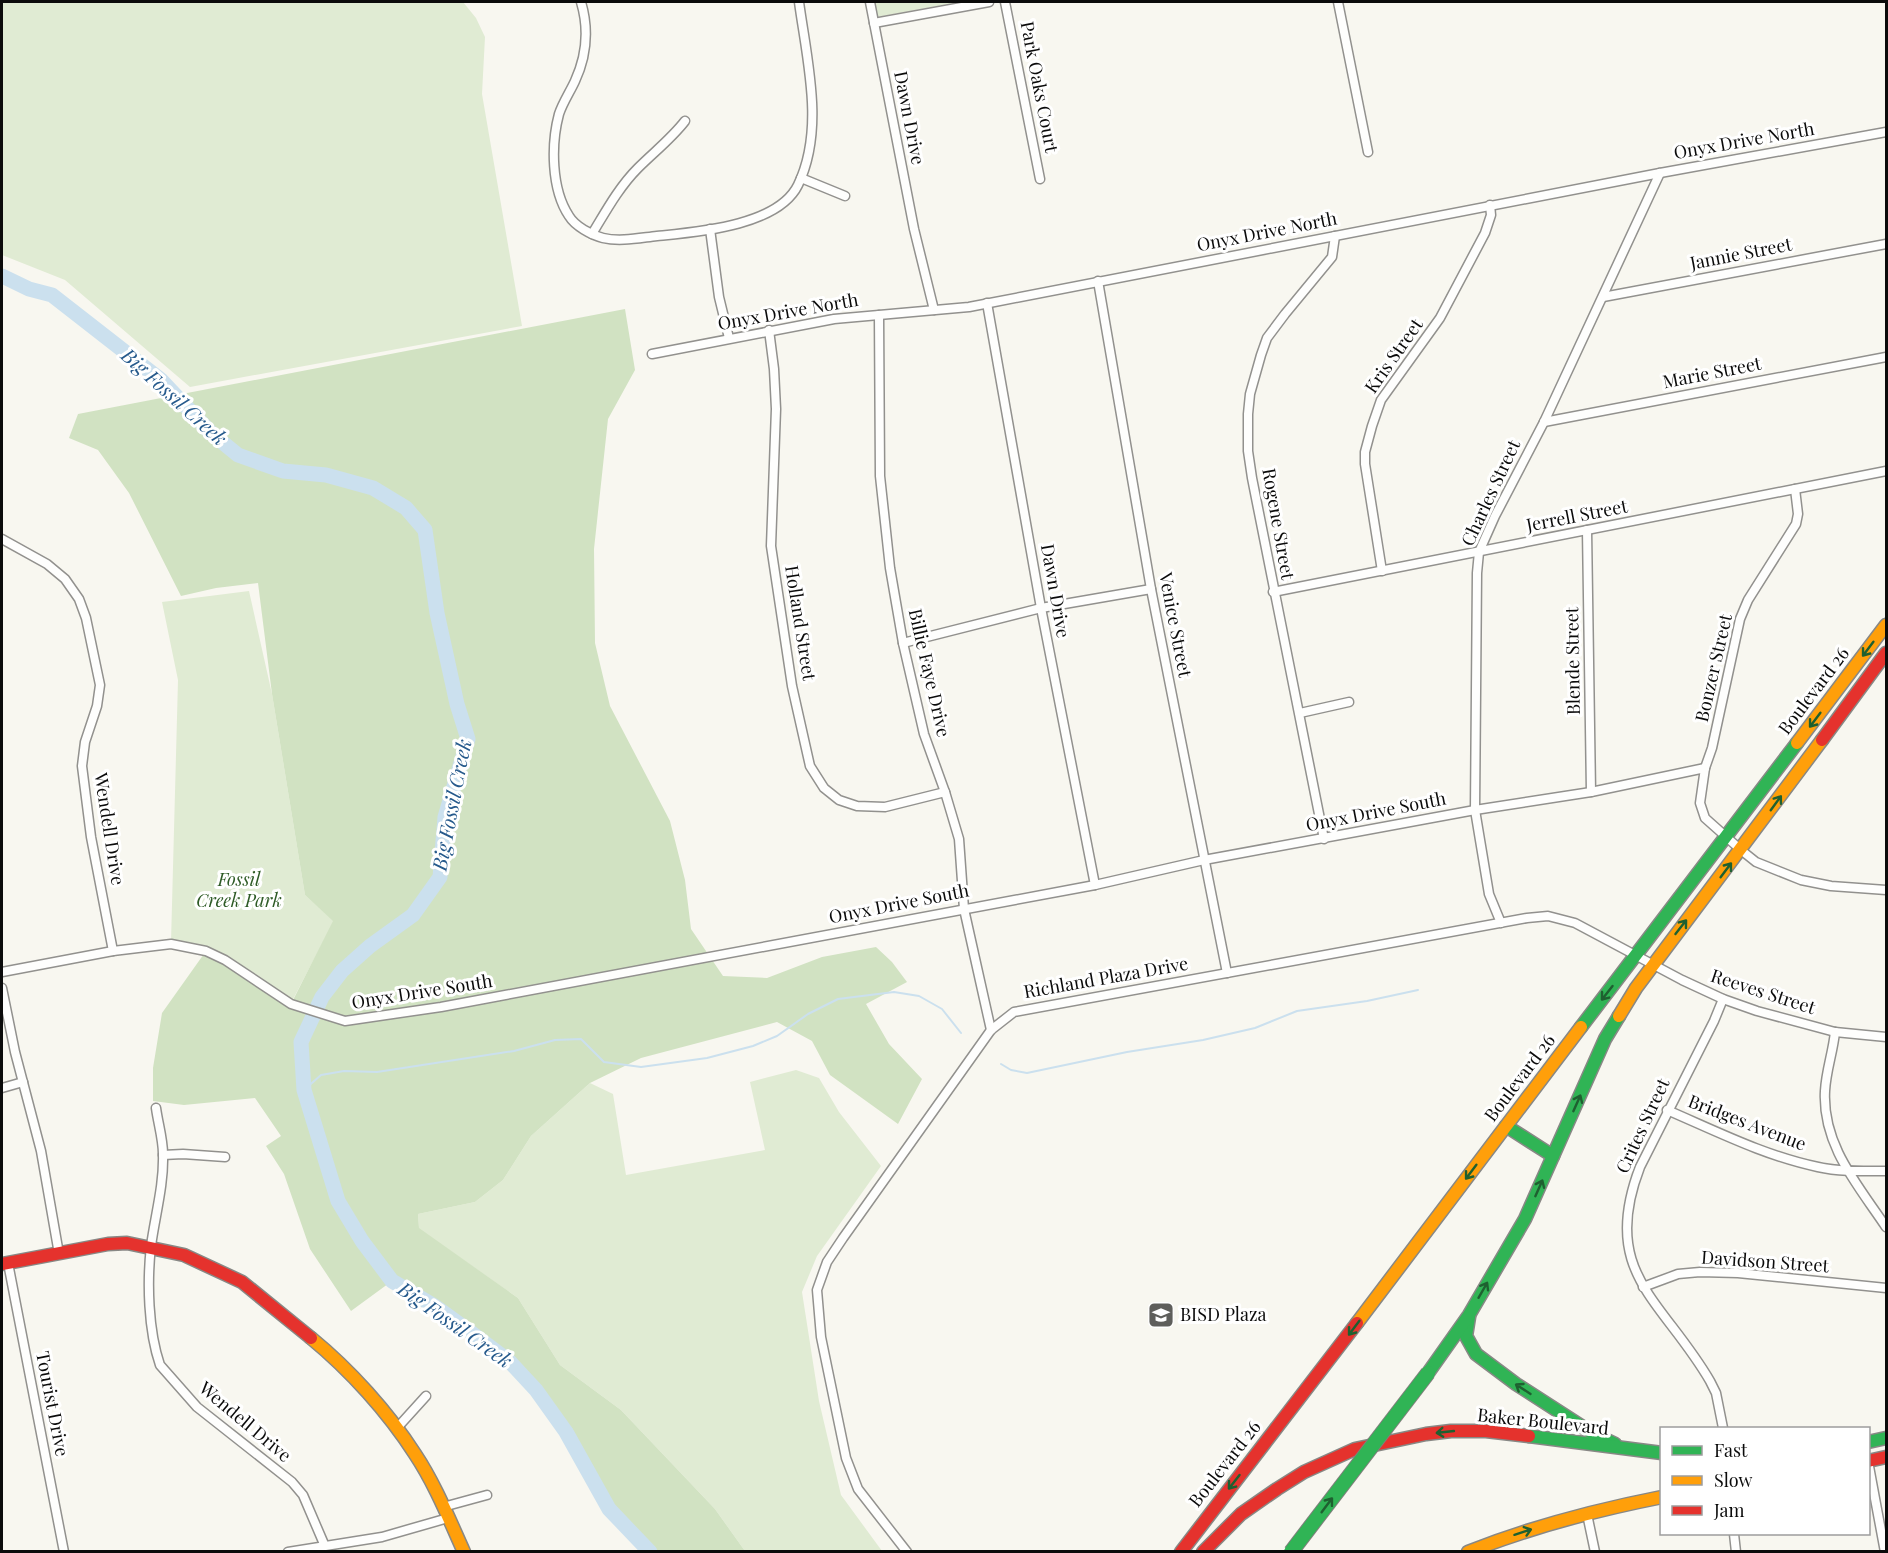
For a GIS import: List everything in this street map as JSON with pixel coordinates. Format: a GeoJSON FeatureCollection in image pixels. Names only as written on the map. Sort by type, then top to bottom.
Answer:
{"type":"FeatureCollection","features":[{"type":"Feature","properties":{"kind":"main road","name":"Boulevard 26"},"geometry":{"type":"LineString","coordinates":[[1181,1551],[1337,1350],[1887,625]]}},
{"type":"Feature","properties":{"kind":"main road","name":"Boulevard 26"},"geometry":{"type":"LineString","coordinates":[[1291,1551],[1428,1373],[1469,1315],[1525,1219],[1605,1039],[1652,965],[1741,850],[1887,653]]}},
{"type":"Feature","properties":{"kind":"main road"},"geometry":{"type":"LineString","coordinates":[[1850,673],[1864,684]]}},
{"type":"Feature","properties":{"kind":"main road"},"geometry":{"type":"LineString","coordinates":[[1506,1126],[1553,1156]]}},
{"type":"Feature","properties":{"kind":"main road"},"geometry":{"type":"LineString","coordinates":[[5,1264],[108,1244],[127,1243],[184,1255],[242,1282],[338,1360],[397,1428],[416,1455],[464,1551]]}},
{"type":"Feature","properties":{"kind":"main road"},"geometry":{"type":"LineString","coordinates":[[1469,1315],[1466,1336],[1476,1354],[1516,1384],[1592,1433],[1628,1450]]}},
{"type":"Feature","properties":{"kind":"main road","name":"Baker Boulevard"},"geometry":{"type":"LineString","coordinates":[[1203,1551],[1241,1514],[1277,1489],[1304,1472],[1355,1449],[1426,1434],[1486,1431],[1660,1453]]}},
{"type":"Feature","properties":{"kind":"main road"},"geometry":{"type":"LineString","coordinates":[[1870,1442],[1887,1438]]}},
{"type":"Feature","properties":{"kind":"main road"},"geometry":{"type":"LineString","coordinates":[[1870,1461],[1887,1457]]}},
{"type":"Feature","properties":{"kind":"main road"},"geometry":{"type":"LineString","coordinates":[[1468,1551],[1587,1514],[1631,1502],[1660,1497]]}},
{"type":"Feature","properties":{"kind":"street"},"geometry":{"type":"LineString","coordinates":[[581,2],[587,38],[586,49],[575,81],[560,113],[554,160],[558,190],[569,217],[592,234],[622,240],[710,229],[756,218],[787,201],[807,164],[812,136],[809,72],[799,2]]}},
{"type":"Feature","properties":{"kind":"street","name":"Dawn Drive"},"geometry":{"type":"LineString","coordinates":[[870,2],[914,229],[934,310]]}},
{"type":"Feature","properties":{"kind":"street"},"geometry":{"type":"LineString","coordinates":[[874,23],[989,2]]}},
{"type":"Feature","properties":{"kind":"street","name":"Park Oaks Court"},"geometry":{"type":"LineString","coordinates":[[1005,2],[1040,179]]}},
{"type":"Feature","properties":{"kind":"street"},"geometry":{"type":"LineString","coordinates":[[1338,2],[1368,152]]}},
{"type":"Feature","properties":{"kind":"street"},"geometry":{"type":"LineString","coordinates":[[592,234],[626,181],[671,139],[685,121]]}},
{"type":"Feature","properties":{"kind":"street","name":"Onyx Drive North"},"geometry":{"type":"LineString","coordinates":[[652,354],[851,316],[934,310],[987,303],[1660,173],[1887,132]]}},
{"type":"Feature","properties":{"kind":"street","name":"Charles Street"},"geometry":{"type":"LineString","coordinates":[[1501,923],[1490,894],[1474,810],[1479,552],[1544,422],[1660,173]]}},
{"type":"Feature","properties":{"kind":"street"},"geometry":{"type":"LineString","coordinates":[[801,178],[844,196]]}},
{"type":"Feature","properties":{"kind":"street","name":"Kris Street"},"geometry":{"type":"LineString","coordinates":[[1382,571],[1365,464],[1365,452],[1371,426],[1381,400],[1440,318],[1485,233],[1491,215],[1491,206]]}},
{"type":"Feature","properties":{"kind":"street"},"geometry":{"type":"LineString","coordinates":[[710,229],[718,297],[729,338]]}},
{"type":"Feature","properties":{"kind":"street","name":"Rogene Street"},"geometry":{"type":"LineString","coordinates":[[1323,839],[1300,713],[1273,592],[1248,451],[1248,414],[1250,394],[1267,338],[1298,297],[1326,266],[1335,249],[1335,236]]}},
{"type":"Feature","properties":{"kind":"street","name":"Jannie Street"},"geometry":{"type":"LineString","coordinates":[[1603,297],[1887,244]]}},
{"type":"Feature","properties":{"kind":"street","name":"Venice Street"},"geometry":{"type":"LineString","coordinates":[[1098,281],[1151,589],[1227,973]]}},
{"type":"Feature","properties":{"kind":"street","name":"Dawn Drive"},"geometry":{"type":"LineString","coordinates":[[987,303],[1041,608],[1095,885]]}},
{"type":"Feature","properties":{"kind":"street","name":"Billie Faye Drive"},"geometry":{"type":"LineString","coordinates":[[879,315],[880,477],[890,568],[903,643],[924,734],[959,839],[964,909],[991,1030]]}},
{"type":"Feature","properties":{"kind":"street","name":"Holland Street"},"geometry":{"type":"LineString","coordinates":[[769,330],[776,409],[771,546],[792,686],[810,766],[824,788],[838,800],[857,806],[885,807],[945,792]]}},
{"type":"Feature","properties":{"kind":"street","name":"Marie Street"},"geometry":{"type":"LineString","coordinates":[[1544,422],[1887,357]]}},
{"type":"Feature","properties":{"kind":"street","name":"Jerrell Street"},"geometry":{"type":"LineString","coordinates":[[1273,592],[1887,471]]}},
{"type":"Feature","properties":{"kind":"street","name":"Bonzer Street"},"geometry":{"type":"LineString","coordinates":[[1795,489],[1798,514],[1796,524],[1749,600],[1740,619],[1700,803],[1705,818],[1756,862],[1801,880],[1831,886],[1887,890]]}},
{"type":"Feature","properties":{"kind":"street","name":"Blende Street"},"geometry":{"type":"LineString","coordinates":[[1587,530],[1591,792]]}},
{"type":"Feature","properties":{"kind":"street","name":"Wendell Drive"},"geometry":{"type":"LineString","coordinates":[[2,539],[47,564],[65,579],[79,599],[86,618],[100,685],[97,706],[85,742],[82,766],[91,837],[113,951]]}},
{"type":"Feature","properties":{"kind":"street"},"geometry":{"type":"LineString","coordinates":[[903,643],[1041,608],[1151,589]]}},
{"type":"Feature","properties":{"kind":"street"},"geometry":{"type":"LineString","coordinates":[[1300,713],[1349,702]]}},
{"type":"Feature","properties":{"kind":"street","name":"Onyx Drive South"},"geometry":{"type":"LineString","coordinates":[[2,972],[113,951],[171,944],[206,951],[225,960],[291,1005],[345,1021],[441,1007],[1095,885],[1204,860],[1474,810],[1591,792],[1706,768]]}},
{"type":"Feature","properties":{"kind":"street","name":"Richland Plaza Drive"},"geometry":{"type":"LineString","coordinates":[[907,1551],[858,1488],[849,1466],[821,1337],[817,1290],[827,1262],[843,1238],[991,1030],[1014,1012],[1538,917],[1575,923],[1636,956]]}},
{"type":"Feature","properties":{"kind":"street","name":"Reeves Street"},"geometry":{"type":"LineString","coordinates":[[1636,956],[1723,999],[1757,1011],[1835,1032],[1887,1036]]}},
{"type":"Feature","properties":{"kind":"street"},"geometry":{"type":"LineString","coordinates":[[2,988],[22,1082],[41,1151],[59,1254]]}},
{"type":"Feature","properties":{"kind":"street","name":"Crites Street"},"geometry":{"type":"LineString","coordinates":[[1723,999],[1640,1167],[1628,1206],[1627,1239],[1629,1255],[1643,1287],[1710,1381],[1716,1393],[1723,1427]]}},
{"type":"Feature","properties":{"kind":"street"},"geometry":{"type":"LineString","coordinates":[[1835,1032],[1825,1092],[1827,1119],[1834,1146],[1848,1171],[1887,1227]]}},
{"type":"Feature","properties":{"kind":"street"},"geometry":{"type":"LineString","coordinates":[[2,1088],[22,1082]]}},
{"type":"Feature","properties":{"kind":"street","name":"Wendell Drive"},"geometry":{"type":"LineString","coordinates":[[156,1108],[163,1155],[151,1247],[149,1303],[160,1365],[198,1407],[292,1482],[303,1495],[324,1544]]}},
{"type":"Feature","properties":{"kind":"street","name":"Bridges Avenue"},"geometry":{"type":"LineString","coordinates":[[1667,1110],[1770,1154],[1819,1168],[1887,1171]]}},
{"type":"Feature","properties":{"kind":"street"},"geometry":{"type":"LineString","coordinates":[[163,1155],[225,1157]]}},
{"type":"Feature","properties":{"kind":"street","name":"Tourist Drive"},"geometry":{"type":"LineString","coordinates":[[5,1264],[64,1551]]}},
{"type":"Feature","properties":{"kind":"street","name":"Davidson Street"},"geometry":{"type":"LineString","coordinates":[[1643,1287],[1678,1274],[1700,1272],[1738,1273],[1887,1288]]}},
{"type":"Feature","properties":{"kind":"street"},"geometry":{"type":"LineString","coordinates":[[397,1428],[426,1396]]}},
{"type":"Feature","properties":{"kind":"street"},"geometry":{"type":"LineString","coordinates":[[1870,1467],[1885,1551]]}},
{"type":"Feature","properties":{"kind":"street"},"geometry":{"type":"LineString","coordinates":[[288,1551],[382,1537],[487,1496]]}},
{"type":"Feature","properties":{"kind":"street"},"geometry":{"type":"LineString","coordinates":[[1587,1514],[1595,1551]]}},
{"type":"Feature","properties":{"kind":"street"},"geometry":{"type":"LineString","coordinates":[[1734,1535],[1736,1551]]}},
{"type":"Feature","properties":{"kind":"green space"},"geometry":{"type":"Polygon","coordinates":[[[2,2],[463,2],[476,18],[485,37],[482,94],[522,326],[190,387],[65,280],[2,255],[2,2]]]}},
{"type":"Feature","properties":{"kind":"green space"},"geometry":{"type":"Polygon","coordinates":[[[874,2],[960,2],[877,17],[874,2]]]}},
{"type":"Feature","properties":{"kind":"green space"},"geometry":{"type":"Polygon","coordinates":[[[625,309],[635,370],[608,419],[594,549],[595,643],[610,706],[670,821],[685,880],[691,929],[723,976],[767,978],[822,957],[876,947],[892,962],[907,982],[866,1004],[889,1044],[922,1079],[898,1124],[830,1075],[812,1041],[777,1022],[641,1058],[590,1083],[531,1136],[503,1180],[475,1202],[418,1214],[419,1228],[518,1298],[560,1365],[621,1410],[715,1509],[745,1551],[650,1551],[609,1509],[566,1432],[536,1390],[510,1362],[436,1307],[392,1281],[351,1311],[310,1249],[284,1174],[266,1146],[281,1136],[255,1098],[184,1105],[153,1101],[153,1068],[162,1013],[206,951],[291,1004],[333,921],[305,895],[272,694],[258,583],[216,588],[181,596],[129,493],[98,450],[69,438],[78,414],[625,309]]]}},
{"type":"Feature","properties":{"kind":"green space","name":"Fossil Creek Park"},"geometry":{"type":"Polygon","coordinates":[[[249,591],[272,694],[305,895],[334,921],[291,1003],[211,951],[171,942],[178,680],[162,602],[249,591]]]}},
{"type":"Feature","properties":{"kind":"green space"},"geometry":{"type":"Polygon","coordinates":[[[796,1070],[819,1078],[839,1112],[881,1166],[817,1256],[802,1292],[819,1401],[841,1495],[882,1551],[745,1551],[715,1509],[621,1410],[560,1365],[518,1298],[419,1229],[418,1214],[475,1202],[503,1180],[531,1136],[590,1083],[613,1094],[626,1175],[765,1150],[750,1082],[796,1070]]]}},
{"type":"Feature","properties":{"kind":"waterway","name":"Big Fossil Creek"},"geometry":{"type":"LineString","coordinates":[[2,276],[29,289],[52,295],[161,380],[211,433],[238,455],[283,471],[326,475],[373,488],[406,508],[425,530],[437,613],[457,704],[468,739],[445,817],[440,877],[413,915],[370,946],[342,971],[322,997],[301,1042],[304,1090],[338,1201],[362,1241],[392,1281],[436,1307],[510,1362],[536,1390],[566,1432],[609,1509],[650,1552]]}},
{"type":"Feature","properties":{"kind":"waterway"},"geometry":{"type":"LineString","coordinates":[[1001,1064],[1011,1070],[1027,1073],[1127,1052],[1203,1040],[1255,1028],[1297,1011],[1367,1001],[1418,990]]}},
{"type":"Feature","properties":{"kind":"waterway"},"geometry":{"type":"LineString","coordinates":[[304,1090],[321,1075],[344,1071],[377,1072],[514,1051],[555,1040],[581,1039],[604,1062],[641,1067],[707,1058],[753,1046],[777,1036],[808,1014],[838,999],[894,992],[919,996],[942,1009],[961,1033]]}},
{"type":"Feature","properties":{"kind":"traffic: fast"},"geometry":{"type":"LineString","coordinates":[[1581,1027],[1797,743]]}},
{"type":"Feature","properties":{"kind":"traffic: fast"},"geometry":{"type":"LineString","coordinates":[[1428,1373],[1469,1315],[1525,1219],[1605,1039],[1619,1016]]}},
{"type":"Feature","properties":{"kind":"traffic: fast"},"geometry":{"type":"LineString","coordinates":[[1506,1126],[1553,1156]]}},
{"type":"Feature","properties":{"kind":"traffic: fast"},"geometry":{"type":"LineString","coordinates":[[1469,1317],[1466,1336],[1476,1354],[1516,1384],[1592,1433],[1615,1444]]}},
{"type":"Feature","properties":{"kind":"traffic: fast"},"geometry":{"type":"LineString","coordinates":[[1291,1552],[1428,1373]]}},
{"type":"Feature","properties":{"kind":"traffic: fast"},"geometry":{"type":"LineString","coordinates":[[1529,1436],[1660,1453]]}},
{"type":"Feature","properties":{"kind":"traffic: fast"},"geometry":{"type":"LineString","coordinates":[[1870,1442],[1886,1438]]}},
{"type":"Feature","properties":{"kind":"traffic: slow"},"geometry":{"type":"LineString","coordinates":[[1797,743],[1886,625]]}},
{"type":"Feature","properties":{"kind":"traffic: slow"},"geometry":{"type":"LineString","coordinates":[[1619,1016],[1636,988],[1822,740]]}},
{"type":"Feature","properties":{"kind":"traffic: slow"},"geometry":{"type":"LineString","coordinates":[[1357,1323],[1581,1027]]}},
{"type":"Feature","properties":{"kind":"traffic: slow"},"geometry":{"type":"LineString","coordinates":[[311,1338],[368,1392],[404,1438],[429,1477],[464,1552]]}},
{"type":"Feature","properties":{"kind":"traffic: slow"},"geometry":{"type":"LineString","coordinates":[[1468,1552],[1564,1520],[1660,1497]]}},
{"type":"Feature","properties":{"kind":"traffic: jam"},"geometry":{"type":"LineString","coordinates":[[1822,740],[1886,653]]}},
{"type":"Feature","properties":{"kind":"traffic: jam"},"geometry":{"type":"LineString","coordinates":[[2,1264],[108,1244],[127,1243],[184,1255],[242,1282],[311,1338]]}},
{"type":"Feature","properties":{"kind":"traffic: jam"},"geometry":{"type":"LineString","coordinates":[[1181,1552],[1357,1323]]}},
{"type":"Feature","properties":{"kind":"traffic: jam"},"geometry":{"type":"LineString","coordinates":[[1203,1552],[1241,1514],[1277,1489],[1304,1472],[1355,1449],[1451,1431],[1486,1431],[1529,1436]]}},
{"type":"Feature","properties":{"kind":"traffic: jam"},"geometry":{"type":"LineString","coordinates":[[1870,1461],[1886,1457]]}},
{"type":"Feature","properties":{"kind":"place","name":"BISD Plaza"},"geometry":{"type":"Point","coordinates":[1161,1315]}}]}
